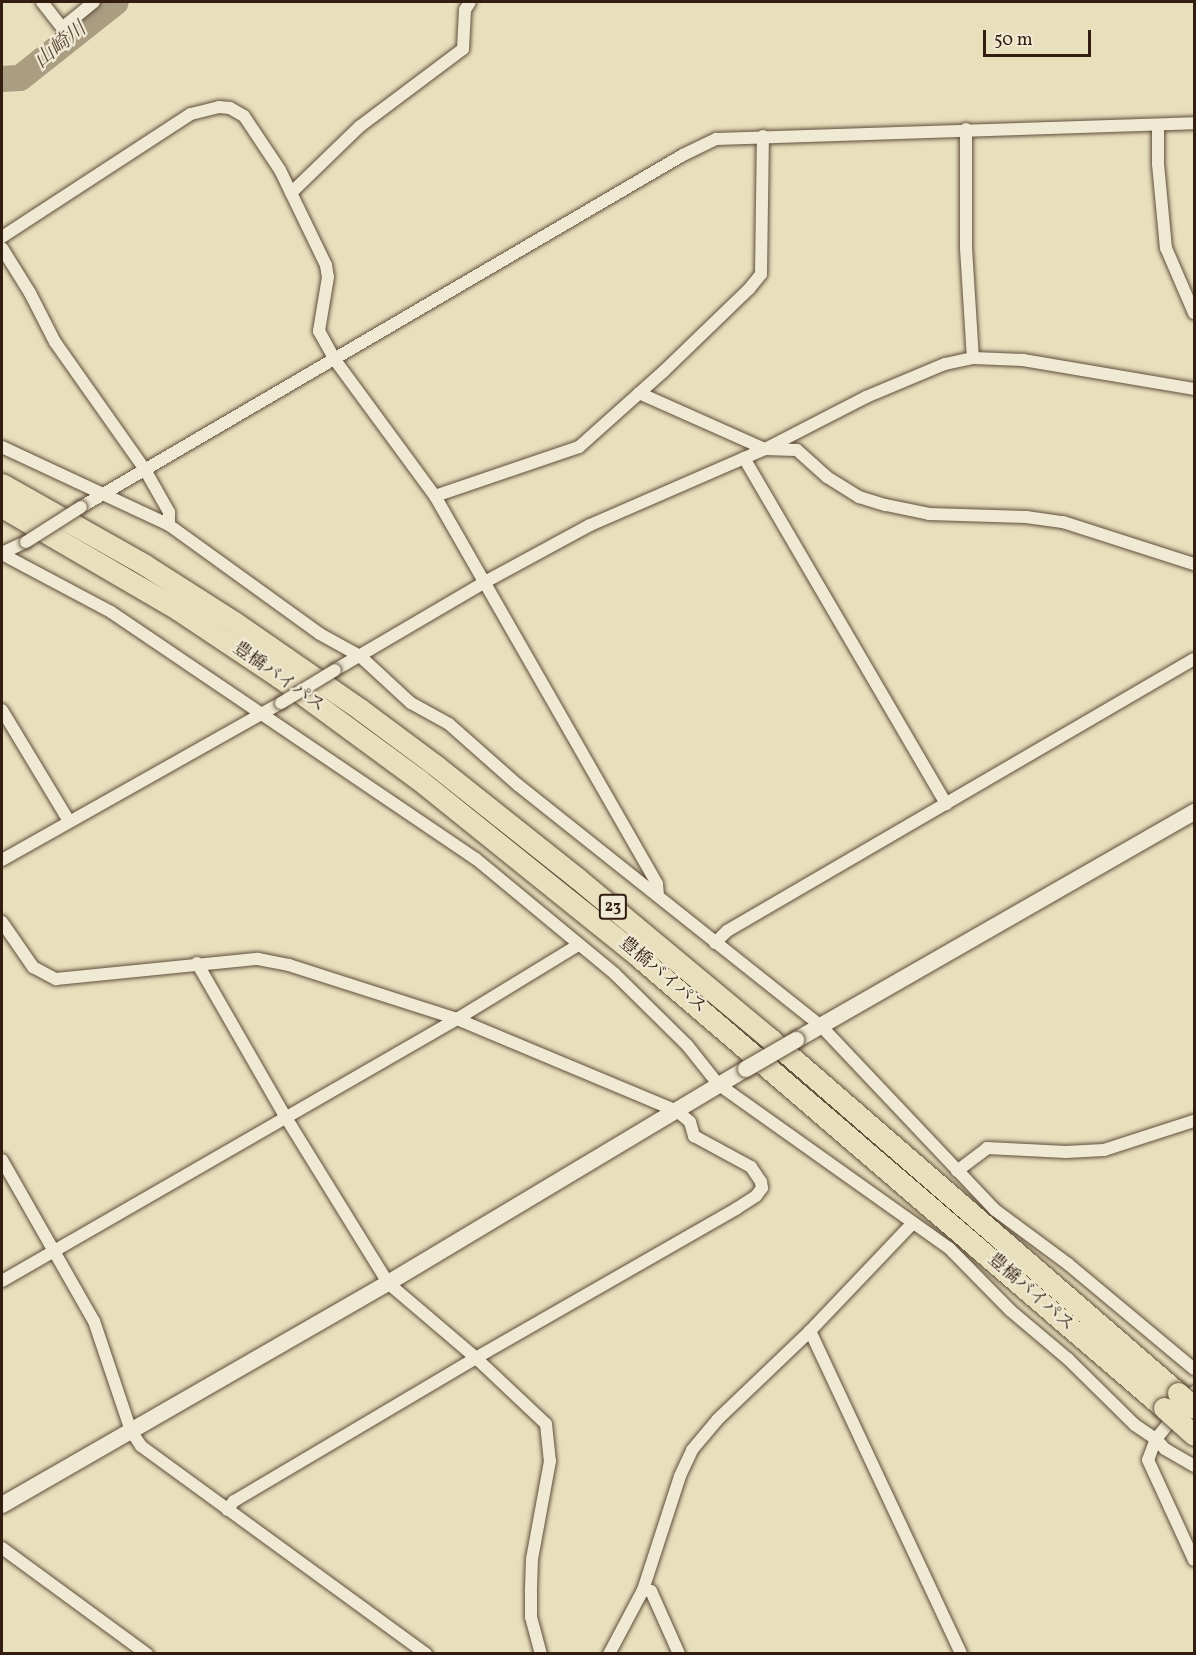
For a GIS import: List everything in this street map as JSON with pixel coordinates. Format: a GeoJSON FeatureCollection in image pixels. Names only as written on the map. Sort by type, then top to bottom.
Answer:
{"type":"FeatureCollection","features":[{"type":"Feature","properties":{"kind":"highway","name":"豊橋バイパス"},"geometry":{"type":"LineString","coordinates":[[2,484],[145,565],[234,622],[362,710],[578,878],[733,1008],[1179,1398],[1194,1435]]}},
{"type":"Feature","properties":{"kind":"highway","name":"豊橋バイパス"},"geometry":{"type":"LineString","coordinates":[[2,507],[177,609],[279,677],[418,779],[1194,1408]]}},
{"type":"Feature","properties":{"kind":"street"},"geometry":{"type":"LineString","coordinates":[[42,2],[62,28],[94,2]]}},
{"type":"Feature","properties":{"kind":"street"},"geometry":{"type":"LineString","coordinates":[[291,193],[360,127],[463,49],[465,10],[470,2]]}},
{"type":"Feature","properties":{"kind":"street"},"geometry":{"type":"LineString","coordinates":[[2,237],[172,126],[209,107],[230,108],[244,116],[280,170],[326,265],[327,277],[318,324],[319,331],[335,360],[435,496],[657,884],[658,895]]}},
{"type":"Feature","properties":{"kind":"street"},"geometry":{"type":"LineString","coordinates":[[2,554],[26,542],[144,468],[335,360],[683,155],[716,139],[1194,123]]}},
{"type":"Feature","properties":{"kind":"street"},"geometry":{"type":"LineString","coordinates":[[1158,125],[1158,164],[1166,248],[1194,313]]}},
{"type":"Feature","properties":{"kind":"street"},"geometry":{"type":"LineString","coordinates":[[966,129],[966,248],[973,358]]}},
{"type":"Feature","properties":{"kind":"street"},"geometry":{"type":"LineString","coordinates":[[435,496],[579,447],[749,289],[761,274],[763,136]]}},
{"type":"Feature","properties":{"kind":"street"},"geometry":{"type":"LineString","coordinates":[[2,248],[30,293],[55,342],[144,468],[169,512],[168,525]]}},
{"type":"Feature","properties":{"kind":"street"},"geometry":{"type":"LineString","coordinates":[[2,860],[264,714],[485,582],[590,525],[765,449],[893,386],[945,364],[973,358],[1023,360],[1194,389]]}},
{"type":"Feature","properties":{"kind":"street"},"geometry":{"type":"LineString","coordinates":[[639,393],[765,449],[797,450],[827,477],[859,497],[929,513],[1026,516],[1063,522],[1194,564]]}},
{"type":"Feature","properties":{"kind":"street"},"geometry":{"type":"LineString","coordinates":[[2,447],[168,525],[320,634],[360,656],[411,702],[449,724],[518,785],[821,1026],[995,1210],[1068,1263],[1194,1369]]}},
{"type":"Feature","properties":{"kind":"street"},"geometry":{"type":"LineString","coordinates":[[744,458],[945,804]]}},
{"type":"Feature","properties":{"kind":"street"},"geometry":{"type":"LineString","coordinates":[[2,554],[111,612],[476,859],[615,974],[687,1044],[718,1084],[949,1248],[1011,1311],[1068,1359],[1135,1425],[1156,1438],[1165,1449],[1194,1466]]}},
{"type":"Feature","properties":{"kind":"street"},"geometry":{"type":"LineString","coordinates":[[715,943],[727,931],[1194,659]]}},
{"type":"Feature","properties":{"kind":"street"},"geometry":{"type":"LineString","coordinates":[[2,710],[69,821]]}},
{"type":"Feature","properties":{"kind":"street"},"geometry":{"type":"LineString","coordinates":[[2,1505],[388,1282],[677,1111],[718,1084],[1194,812]]}},
{"type":"Feature","properties":{"kind":"street"},"geometry":{"type":"LineString","coordinates":[[2,921],[33,967],[56,980],[197,963],[258,959],[289,965],[457,1019],[677,1111],[690,1122],[694,1136],[757,1172],[762,1188],[756,1196],[234,1501],[227,1510]]}},
{"type":"Feature","properties":{"kind":"street"},"geometry":{"type":"LineString","coordinates":[[2,1281],[457,1019],[578,945]]}},
{"type":"Feature","properties":{"kind":"street"},"geometry":{"type":"LineString","coordinates":[[197,963],[285,1116],[388,1282],[476,1358],[546,1424],[550,1461],[532,1559],[531,1592],[531,1617],[541,1653]]}},
{"type":"Feature","properties":{"kind":"street"},"geometry":{"type":"LineString","coordinates":[[957,1171],[987,1148],[1066,1152],[1104,1150],[1194,1121]]}},
{"type":"Feature","properties":{"kind":"street"},"geometry":{"type":"LineString","coordinates":[[2,1160],[94,1321],[130,1431],[141,1446],[426,1653]]}},
{"type":"Feature","properties":{"kind":"street"},"geometry":{"type":"LineString","coordinates":[[609,1653],[643,1590],[680,1476],[692,1450],[717,1419],[810,1331],[913,1223]]}},
{"type":"Feature","properties":{"kind":"street"},"geometry":{"type":"LineString","coordinates":[[810,1331],[961,1653]]}},
{"type":"Feature","properties":{"kind":"street"},"geometry":{"type":"LineString","coordinates":[[1179,1398],[1156,1438],[1148,1460],[1194,1560]]}},
{"type":"Feature","properties":{"kind":"street"},"geometry":{"type":"LineString","coordinates":[[2,1548],[147,1653]]}},
{"type":"Feature","properties":{"kind":"street"},"geometry":{"type":"LineString","coordinates":[[643,1590],[651,1591],[679,1653]]}},
{"type":"Feature","properties":{"kind":"waterway","name":"山崎川"},"geometry":{"type":"LineString","coordinates":[[2,79],[20,78],[116,2]]}}]}
